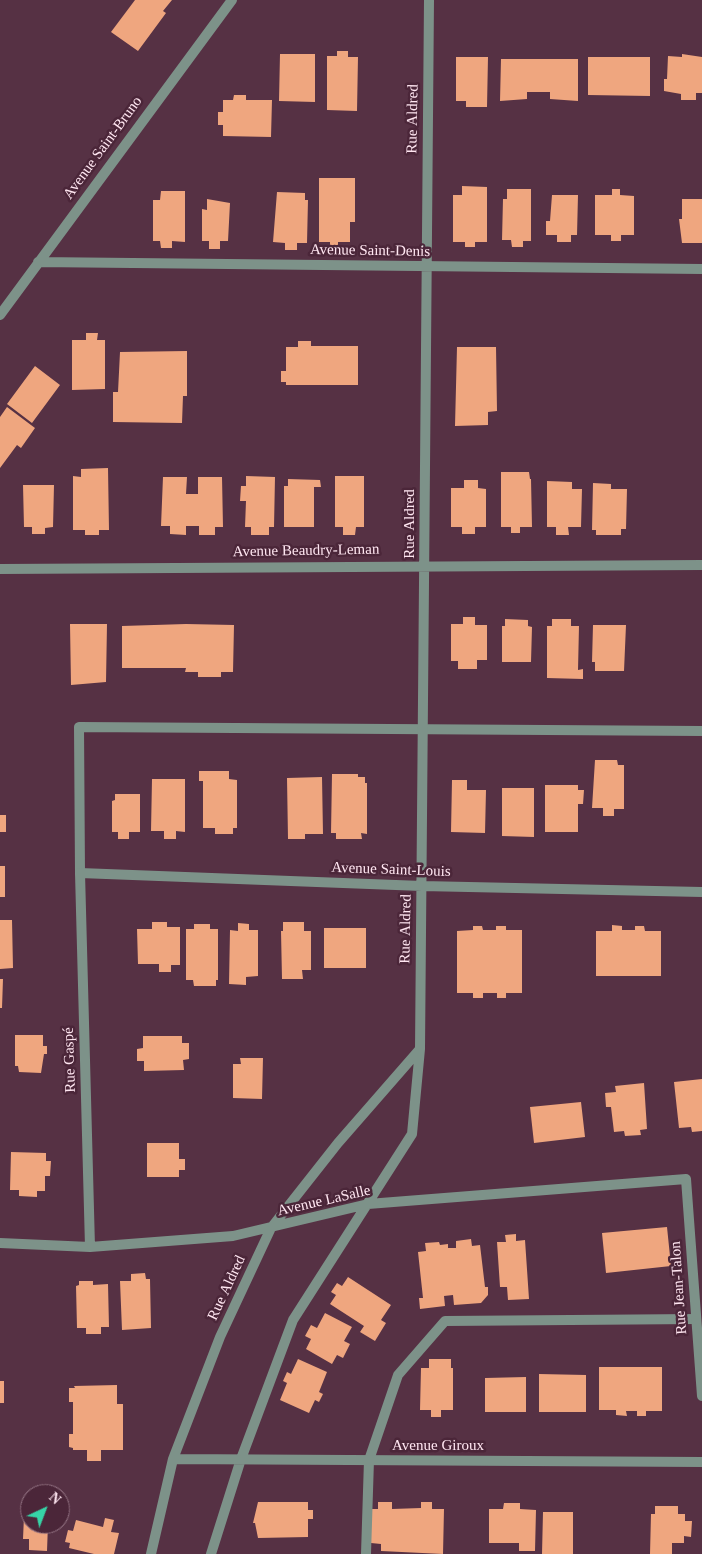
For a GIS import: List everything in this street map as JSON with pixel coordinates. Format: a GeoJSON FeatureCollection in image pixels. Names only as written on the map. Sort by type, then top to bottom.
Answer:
{"type":"FeatureCollection","features":[{"type":"Feature","properties":{"kind":"street","name":"Avenue Saint-Bruno"},"geometry":{"type":"LineString","coordinates":[[0,315],[232,0]]}},
{"type":"Feature","properties":{"kind":"street","name":"Rue Aldred"},"geometry":{"type":"LineString","coordinates":[[211,1554],[241,1460],[293,1320],[412,1134],[420,1049],[430,0]]}},
{"type":"Feature","properties":{"kind":"street","name":"Avenue Saint-Denis"},"geometry":{"type":"LineString","coordinates":[[38,262],[702,269]]}},
{"type":"Feature","properties":{"kind":"street","name":"Avenue Beaudry-Leman"},"geometry":{"type":"LineString","coordinates":[[0,569],[425,565],[702,565]]}},
{"type":"Feature","properties":{"kind":"street","name":"Rue Gaspé"},"geometry":{"type":"LineString","coordinates":[[90,1247],[80,873],[79,727],[423,730]]}},
{"type":"Feature","properties":{"kind":"street"},"geometry":{"type":"LineString","coordinates":[[423,730],[702,731]]}},
{"type":"Feature","properties":{"kind":"street","name":"Avenue Saint-Louis"},"geometry":{"type":"LineString","coordinates":[[80,873],[422,886],[702,892]]}},
{"type":"Feature","properties":{"kind":"street","name":"Rue Aldred"},"geometry":{"type":"LineString","coordinates":[[151,1554],[173,1459],[220,1338],[271,1228],[338,1143],[420,1049]]}},
{"type":"Feature","properties":{"kind":"street","name":"Avenue LaSalle"},"geometry":{"type":"LineString","coordinates":[[0,1243],[90,1247],[233,1236],[368,1204],[686,1179]]}},
{"type":"Feature","properties":{"kind":"street","name":"Rue Jean-Talon"},"geometry":{"type":"LineString","coordinates":[[686,1179],[702,1396]]}},
{"type":"Feature","properties":{"kind":"street"},"geometry":{"type":"LineString","coordinates":[[366,1554],[369,1460],[398,1375],[445,1321],[696,1320]]}},
{"type":"Feature","properties":{"kind":"street","name":"Avenue Giroux"},"geometry":{"type":"LineString","coordinates":[[173,1459],[702,1462]]}},
{"type":"Feature","properties":{"kind":"building"},"geometry":{"type":"Polygon","coordinates":[[[135,0],[172,0],[163,11],[166,13],[138,51],[111,32],[135,0]]]}},
{"type":"Feature","properties":{"kind":"building"},"geometry":{"type":"Polygon","coordinates":[[[337,51],[348,51],[348,57],[358,57],[357,111],[327,110],[327,56],[337,56],[337,51]]]}},
{"type":"Feature","properties":{"kind":"building"},"geometry":{"type":"Polygon","coordinates":[[[280,54],[315,54],[315,102],[279,101],[280,54]]]}},
{"type":"Feature","properties":{"kind":"building"},"geometry":{"type":"Polygon","coordinates":[[[682,54],[702,57],[702,93],[696,93],[696,100],[681,100],[681,94],[664,91],[664,79],[667,79],[668,56],[682,57],[682,54]]]}},
{"type":"Feature","properties":{"kind":"building"},"geometry":{"type":"Polygon","coordinates":[[[456,57],[488,57],[487,107],[466,107],[466,101],[456,101],[456,57]]]}},
{"type":"Feature","properties":{"kind":"building"},"geometry":{"type":"Polygon","coordinates":[[[588,57],[650,57],[650,96],[588,95],[588,57]]]}},
{"type":"Feature","properties":{"kind":"building"},"geometry":{"type":"Polygon","coordinates":[[[501,59],[578,59],[578,101],[550,99],[550,92],[527,92],[527,99],[500,101],[501,59]]]}},
{"type":"Feature","properties":{"kind":"building"},"geometry":{"type":"Polygon","coordinates":[[[234,95],[246,95],[246,100],[272,100],[271,137],[223,136],[223,125],[218,125],[218,112],[223,112],[223,100],[233,100],[234,95]]]}},
{"type":"Feature","properties":{"kind":"building"},"geometry":{"type":"Polygon","coordinates":[[[319,178],[355,178],[355,222],[350,222],[350,242],[338,242],[338,248],[330,248],[330,242],[319,242],[319,178]]]}},
{"type":"Feature","properties":{"kind":"building"},"geometry":{"type":"Polygon","coordinates":[[[462,186],[487,187],[487,242],[475,242],[475,247],[465,247],[465,242],[453,242],[453,195],[462,195],[462,186]]]}},
{"type":"Feature","properties":{"kind":"building"},"geometry":{"type":"Polygon","coordinates":[[[507,189],[531,189],[531,241],[523,241],[523,247],[512,247],[511,240],[502,240],[503,199],[507,199],[507,189]]]}},
{"type":"Feature","properties":{"kind":"building"},"geometry":{"type":"Polygon","coordinates":[[[612,189],[620,189],[620,195],[634,196],[634,235],[621,235],[621,241],[611,241],[611,235],[595,235],[595,195],[612,195],[612,189]]]}},
{"type":"Feature","properties":{"kind":"building"},"geometry":{"type":"Polygon","coordinates":[[[161,191],[185,191],[185,242],[172,241],[172,248],[161,248],[160,241],[153,241],[153,200],[160,200],[161,191]]]}},
{"type":"Feature","properties":{"kind":"building"},"geometry":{"type":"Polygon","coordinates":[[[277,192],[305,193],[305,200],[308,200],[307,243],[297,243],[297,250],[285,250],[285,243],[273,242],[277,192]]]}},
{"type":"Feature","properties":{"kind":"building"},"geometry":{"type":"Polygon","coordinates":[[[552,195],[578,195],[577,235],[571,235],[571,242],[557,242],[557,235],[546,235],[546,221],[550,221],[552,195]]]}},
{"type":"Feature","properties":{"kind":"building"},"geometry":{"type":"Polygon","coordinates":[[[207,199],[230,203],[228,241],[220,241],[220,249],[209,249],[209,241],[202,241],[202,209],[207,210],[207,199]]]}},
{"type":"Feature","properties":{"kind":"building"},"geometry":{"type":"Polygon","coordinates":[[[682,199],[702,199],[702,243],[682,243],[679,219],[682,219],[682,199]]]}},
{"type":"Feature","properties":{"kind":"building"},"geometry":{"type":"Polygon","coordinates":[[[86,333],[98,333],[97,340],[105,340],[105,389],[72,390],[72,340],[86,340],[86,333]]]}},
{"type":"Feature","properties":{"kind":"building"},"geometry":{"type":"Polygon","coordinates":[[[298,341],[311,341],[311,346],[358,346],[358,385],[286,385],[286,382],[281,382],[281,371],[286,371],[286,347],[298,347],[298,341]]]}},
{"type":"Feature","properties":{"kind":"building"},"geometry":{"type":"Polygon","coordinates":[[[457,347],[496,347],[497,411],[488,412],[488,425],[455,426],[457,347]]]}},
{"type":"Feature","properties":{"kind":"building"},"geometry":{"type":"Polygon","coordinates":[[[187,351],[187,396],[183,396],[182,423],[113,422],[113,392],[118,392],[120,352],[187,351]]]}},
{"type":"Feature","properties":{"kind":"building"},"geometry":{"type":"Polygon","coordinates":[[[35,366],[60,385],[32,423],[7,404],[35,366]]]}},
{"type":"Feature","properties":{"kind":"building"},"geometry":{"type":"Polygon","coordinates":[[[7,407],[35,428],[21,448],[17,445],[0,468],[0,417],[7,407]]]}},
{"type":"Feature","properties":{"kind":"building"},"geometry":{"type":"Polygon","coordinates":[[[108,468],[109,530],[99,530],[99,535],[85,535],[85,530],[73,530],[73,476],[81,477],[81,469],[108,468]]]}},
{"type":"Feature","properties":{"kind":"building"},"geometry":{"type":"Polygon","coordinates":[[[501,472],[529,472],[531,479],[532,527],[520,527],[520,533],[511,533],[511,527],[501,527],[501,472]]]}},
{"type":"Feature","properties":{"kind":"building"},"geometry":{"type":"Polygon","coordinates":[[[246,476],[275,477],[274,527],[269,527],[269,535],[251,535],[251,527],[245,527],[246,501],[240,501],[241,486],[246,486],[246,476]]]}},
{"type":"Feature","properties":{"kind":"building"},"geometry":{"type":"Polygon","coordinates":[[[335,476],[364,476],[364,527],[356,527],[355,535],[343,535],[343,527],[335,527],[335,476]]]}},
{"type":"Feature","properties":{"kind":"building"},"geometry":{"type":"Polygon","coordinates":[[[163,477],[187,477],[186,494],[198,494],[198,477],[222,477],[223,527],[215,527],[215,535],[199,535],[199,526],[186,526],[186,535],[170,534],[170,526],[161,526],[163,477]]]}},
{"type":"Feature","properties":{"kind":"building"},"geometry":{"type":"Polygon","coordinates":[[[288,479],[320,480],[321,487],[314,487],[314,527],[284,527],[284,486],[288,486],[288,479]]]}},
{"type":"Feature","properties":{"kind":"building"},"geometry":{"type":"Polygon","coordinates":[[[464,480],[478,480],[478,488],[486,489],[486,527],[475,527],[475,534],[462,534],[462,527],[451,527],[451,488],[464,488],[464,480]]]}},
{"type":"Feature","properties":{"kind":"building"},"geometry":{"type":"Polygon","coordinates":[[[547,481],[572,482],[572,489],[582,489],[581,527],[568,527],[569,535],[556,535],[556,527],[547,527],[547,481]]]}},
{"type":"Feature","properties":{"kind":"building"},"geometry":{"type":"Polygon","coordinates":[[[593,483],[611,484],[611,489],[627,489],[626,529],[621,529],[621,535],[596,535],[596,530],[592,530],[593,483]]]}},
{"type":"Feature","properties":{"kind":"building"},"geometry":{"type":"Polygon","coordinates":[[[23,485],[54,485],[53,527],[45,528],[45,534],[32,534],[32,527],[24,527],[23,485]]]}},
{"type":"Feature","properties":{"kind":"building"},"geometry":{"type":"Polygon","coordinates":[[[463,617],[475,617],[475,625],[487,625],[487,660],[477,660],[477,669],[458,669],[458,661],[451,661],[451,624],[463,624],[463,617]]]}},
{"type":"Feature","properties":{"kind":"building"},"geometry":{"type":"Polygon","coordinates":[[[505,619],[528,620],[528,626],[532,627],[531,662],[502,662],[502,626],[505,626],[505,619]]]}},
{"type":"Feature","properties":{"kind":"building"},"geometry":{"type":"Polygon","coordinates":[[[552,619],[571,619],[571,626],[579,626],[578,670],[583,669],[583,679],[547,678],[547,626],[552,626],[552,619]]]}},
{"type":"Feature","properties":{"kind":"building"},"geometry":{"type":"Polygon","coordinates":[[[70,624],[107,624],[106,682],[71,685],[70,624]]]}},
{"type":"Feature","properties":{"kind":"building"},"geometry":{"type":"Polygon","coordinates":[[[234,625],[233,672],[221,672],[221,677],[198,677],[198,672],[185,672],[186,668],[122,668],[122,626],[234,625]]]}},
{"type":"Feature","properties":{"kind":"building"},"geometry":{"type":"Polygon","coordinates":[[[593,625],[626,625],[624,671],[595,671],[595,662],[592,662],[593,625]]]}},
{"type":"Feature","properties":{"kind":"building"},"geometry":{"type":"Polygon","coordinates":[[[595,760],[617,760],[618,765],[624,765],[624,809],[614,809],[614,816],[603,816],[603,808],[592,808],[595,760]]]}},
{"type":"Feature","properties":{"kind":"building"},"geometry":{"type":"Polygon","coordinates":[[[199,771],[229,771],[229,779],[237,780],[237,828],[233,828],[233,834],[215,834],[215,828],[203,828],[203,781],[199,781],[199,771]]]}},
{"type":"Feature","properties":{"kind":"building"},"geometry":{"type":"Polygon","coordinates":[[[332,774],[358,774],[358,777],[365,777],[365,783],[367,783],[367,834],[361,833],[362,839],[336,839],[336,833],[331,833],[332,774]]]}},
{"type":"Feature","properties":{"kind":"building"},"geometry":{"type":"Polygon","coordinates":[[[322,777],[323,834],[305,834],[305,839],[288,839],[287,778],[322,777]]]}},
{"type":"Feature","properties":{"kind":"building"},"geometry":{"type":"Polygon","coordinates":[[[152,779],[185,779],[185,832],[176,831],[176,839],[164,839],[164,831],[151,831],[152,779]]]}},
{"type":"Feature","properties":{"kind":"building"},"geometry":{"type":"Polygon","coordinates":[[[452,780],[467,780],[467,790],[486,790],[485,833],[451,832],[452,780]]]}},
{"type":"Feature","properties":{"kind":"building"},"geometry":{"type":"Polygon","coordinates":[[[545,785],[578,785],[578,790],[584,790],[583,804],[578,804],[578,832],[545,832],[545,785]]]}},
{"type":"Feature","properties":{"kind":"building"},"geometry":{"type":"Polygon","coordinates":[[[502,788],[534,788],[534,837],[502,836],[502,788]]]}},
{"type":"Feature","properties":{"kind":"building"},"geometry":{"type":"Polygon","coordinates":[[[115,794],[140,794],[140,832],[129,832],[129,839],[118,839],[118,832],[112,832],[112,801],[115,800],[115,794]]]}},
{"type":"Feature","properties":{"kind":"building"},"geometry":{"type":"Polygon","coordinates":[[[0,815],[6,815],[6,832],[0,832],[0,815]]]}},
{"type":"Feature","properties":{"kind":"building"},"geometry":{"type":"Polygon","coordinates":[[[0,866],[5,866],[5,897],[0,897],[0,866]]]}},
{"type":"Feature","properties":{"kind":"building"},"geometry":{"type":"Polygon","coordinates":[[[0,920],[12,920],[13,968],[0,969],[0,920]]]}},
{"type":"Feature","properties":{"kind":"building"},"geometry":{"type":"Polygon","coordinates":[[[152,922],[167,922],[167,927],[180,927],[180,965],[171,965],[171,972],[159,972],[159,964],[138,964],[137,929],[152,929],[152,922]]]}},
{"type":"Feature","properties":{"kind":"building"},"geometry":{"type":"Polygon","coordinates":[[[283,922],[304,922],[304,931],[311,931],[311,970],[302,970],[303,979],[282,979],[281,931],[283,931],[283,922]]]}},
{"type":"Feature","properties":{"kind":"building"},"geometry":{"type":"Polygon","coordinates":[[[238,923],[249,924],[249,930],[258,930],[258,976],[246,977],[246,985],[229,984],[230,930],[238,931],[238,923]]]}},
{"type":"Feature","properties":{"kind":"building"},"geometry":{"type":"Polygon","coordinates":[[[194,924],[210,924],[210,929],[218,929],[218,980],[216,980],[216,986],[194,986],[193,980],[186,980],[186,929],[194,929],[194,924]]]}},
{"type":"Feature","properties":{"kind":"building"},"geometry":{"type":"Polygon","coordinates":[[[612,925],[622,926],[622,930],[635,930],[635,926],[644,926],[645,931],[661,931],[661,976],[596,976],[596,931],[612,931],[612,925]]]}},
{"type":"Feature","properties":{"kind":"building"},"geometry":{"type":"Polygon","coordinates":[[[473,926],[482,926],[483,930],[496,930],[496,926],[506,926],[506,930],[522,930],[522,993],[506,993],[506,998],[497,998],[497,993],[483,993],[483,998],[473,998],[473,993],[457,993],[457,931],[473,930],[473,926]]]}},
{"type":"Feature","properties":{"kind":"building"},"geometry":{"type":"Polygon","coordinates":[[[324,928],[366,928],[366,968],[324,968],[324,928]]]}},
{"type":"Feature","properties":{"kind":"building"},"geometry":{"type":"Polygon","coordinates":[[[0,979],[3,979],[2,1008],[0,1008],[0,979]]]}},
{"type":"Feature","properties":{"kind":"building"},"geometry":{"type":"Polygon","coordinates":[[[15,1035],[43,1035],[43,1046],[47,1046],[47,1054],[44,1054],[41,1073],[19,1072],[18,1066],[15,1066],[15,1035]]]}},
{"type":"Feature","properties":{"kind":"building"},"geometry":{"type":"Polygon","coordinates":[[[143,1036],[182,1036],[182,1043],[189,1043],[189,1059],[183,1060],[184,1070],[144,1071],[144,1061],[137,1061],[137,1049],[143,1048],[143,1036]]]}},
{"type":"Feature","properties":{"kind":"building"},"geometry":{"type":"Polygon","coordinates":[[[240,1058],[263,1058],[262,1099],[233,1098],[233,1064],[241,1064],[240,1058]]]}},
{"type":"Feature","properties":{"kind":"building"},"geometry":{"type":"Polygon","coordinates":[[[702,1079],[702,1131],[692,1132],[691,1127],[679,1128],[674,1082],[702,1079]]]}},
{"type":"Feature","properties":{"kind":"building"},"geometry":{"type":"Polygon","coordinates":[[[644,1083],[647,1129],[640,1130],[641,1135],[625,1136],[624,1131],[614,1132],[611,1107],[606,1107],[605,1093],[616,1092],[615,1086],[644,1083]]]}},
{"type":"Feature","properties":{"kind":"building"},"geometry":{"type":"Polygon","coordinates":[[[581,1102],[585,1137],[534,1143],[530,1107],[581,1102]]]}},
{"type":"Feature","properties":{"kind":"building"},"geometry":{"type":"Polygon","coordinates":[[[147,1143],[179,1143],[179,1159],[185,1159],[185,1170],[179,1170],[179,1177],[147,1177],[147,1143]]]}},
{"type":"Feature","properties":{"kind":"building"},"geometry":{"type":"Polygon","coordinates":[[[11,1152],[46,1153],[46,1161],[51,1161],[50,1176],[45,1176],[45,1191],[37,1191],[37,1197],[19,1196],[19,1190],[10,1190],[11,1152]]]}},
{"type":"Feature","properties":{"kind":"building"},"geometry":{"type":"Polygon","coordinates":[[[667,1227],[671,1266],[606,1273],[602,1233],[667,1227]]]}},
{"type":"Feature","properties":{"kind":"building"},"geometry":{"type":"Polygon","coordinates":[[[516,1234],[516,1241],[525,1240],[529,1299],[508,1300],[507,1287],[500,1287],[497,1242],[506,1242],[505,1235],[516,1234]]]}},
{"type":"Feature","properties":{"kind":"building"},"geometry":{"type":"Polygon","coordinates":[[[471,1239],[472,1246],[480,1245],[485,1287],[488,1287],[488,1295],[481,1303],[454,1305],[453,1295],[444,1296],[445,1306],[420,1309],[419,1298],[423,1298],[418,1252],[426,1251],[425,1243],[439,1242],[440,1245],[448,1244],[448,1248],[456,1248],[456,1241],[471,1239]]]}},
{"type":"Feature","properties":{"kind":"building"},"geometry":{"type":"Polygon","coordinates":[[[145,1273],[146,1279],[150,1279],[151,1328],[122,1330],[120,1281],[131,1281],[131,1274],[145,1273]]]}},
{"type":"Feature","properties":{"kind":"building"},"geometry":{"type":"Polygon","coordinates":[[[348,1277],[391,1305],[381,1320],[386,1323],[375,1341],[360,1332],[364,1326],[330,1304],[336,1295],[331,1292],[337,1283],[342,1286],[348,1277]]]}},
{"type":"Feature","properties":{"kind":"building"},"geometry":{"type":"Polygon","coordinates":[[[79,1281],[93,1281],[93,1285],[108,1284],[109,1327],[101,1327],[101,1334],[86,1334],[86,1328],[77,1328],[76,1286],[79,1285],[79,1281]]]}},
{"type":"Feature","properties":{"kind":"building"},"geometry":{"type":"Polygon","coordinates":[[[325,1313],[352,1327],[344,1341],[350,1344],[343,1358],[337,1355],[332,1364],[306,1349],[311,1339],[305,1336],[311,1325],[317,1328],[325,1313]]]}},
{"type":"Feature","properties":{"kind":"building"},"geometry":{"type":"Polygon","coordinates":[[[298,1359],[327,1372],[319,1392],[323,1394],[319,1402],[315,1400],[309,1413],[280,1400],[287,1383],[283,1381],[287,1372],[291,1374],[298,1359]]]}},
{"type":"Feature","properties":{"kind":"building"},"geometry":{"type":"Polygon","coordinates":[[[429,1359],[451,1359],[451,1368],[453,1368],[453,1410],[441,1410],[441,1417],[431,1417],[431,1410],[420,1410],[421,1368],[429,1368],[429,1359]]]}},
{"type":"Feature","properties":{"kind":"building"},"geometry":{"type":"Polygon","coordinates":[[[599,1367],[662,1367],[662,1411],[646,1411],[646,1416],[637,1416],[637,1411],[626,1411],[627,1416],[616,1415],[616,1410],[599,1410],[599,1367]]]}},
{"type":"Feature","properties":{"kind":"building"},"geometry":{"type":"Polygon","coordinates":[[[539,1374],[586,1375],[586,1412],[539,1412],[539,1374]]]}},
{"type":"Feature","properties":{"kind":"building"},"geometry":{"type":"Polygon","coordinates":[[[526,1377],[526,1412],[485,1412],[485,1378],[526,1377]]]}},
{"type":"Feature","properties":{"kind":"building"},"geometry":{"type":"Polygon","coordinates":[[[0,1381],[4,1381],[4,1403],[0,1403],[0,1381]]]}},
{"type":"Feature","properties":{"kind":"building"},"geometry":{"type":"Polygon","coordinates":[[[117,1385],[117,1404],[123,1404],[123,1450],[101,1450],[101,1461],[87,1461],[87,1450],[73,1450],[73,1448],[69,1447],[69,1434],[73,1434],[73,1402],[69,1402],[69,1388],[75,1388],[74,1386],[117,1385]]]}},
{"type":"Feature","properties":{"kind":"building"},"geometry":{"type":"Polygon","coordinates":[[[258,1502],[308,1502],[308,1510],[313,1510],[313,1519],[308,1519],[308,1537],[258,1538],[255,1523],[253,1523],[258,1502]]]}},
{"type":"Feature","properties":{"kind":"building"},"geometry":{"type":"Polygon","coordinates":[[[378,1502],[392,1502],[392,1509],[421,1508],[421,1502],[432,1502],[432,1509],[444,1509],[443,1554],[381,1551],[381,1544],[371,1543],[371,1509],[378,1509],[378,1502]]]}},
{"type":"Feature","properties":{"kind":"building"},"geometry":{"type":"Polygon","coordinates":[[[504,1503],[520,1503],[520,1509],[536,1510],[535,1551],[519,1551],[519,1543],[489,1543],[489,1509],[503,1509],[504,1503]]]}},
{"type":"Feature","properties":{"kind":"building"},"geometry":{"type":"Polygon","coordinates":[[[655,1506],[678,1506],[678,1514],[685,1514],[685,1521],[692,1521],[691,1537],[684,1536],[684,1543],[672,1543],[672,1554],[650,1554],[651,1514],[655,1514],[655,1506]]]}},
{"type":"Feature","properties":{"kind":"building"},"geometry":{"type":"Polygon","coordinates":[[[543,1512],[573,1512],[573,1554],[542,1554],[543,1512]]]}},
{"type":"Feature","properties":{"kind":"building"},"geometry":{"type":"Polygon","coordinates":[[[105,1518],[114,1520],[111,1532],[119,1533],[114,1554],[94,1554],[69,1548],[70,1543],[65,1542],[67,1534],[70,1534],[70,1530],[73,1531],[76,1520],[103,1527],[105,1518]]]}},
{"type":"Feature","properties":{"kind":"building"},"geometry":{"type":"Polygon","coordinates":[[[23,1534],[48,1534],[47,1551],[29,1550],[29,1539],[23,1539],[23,1534]]]}}]}
